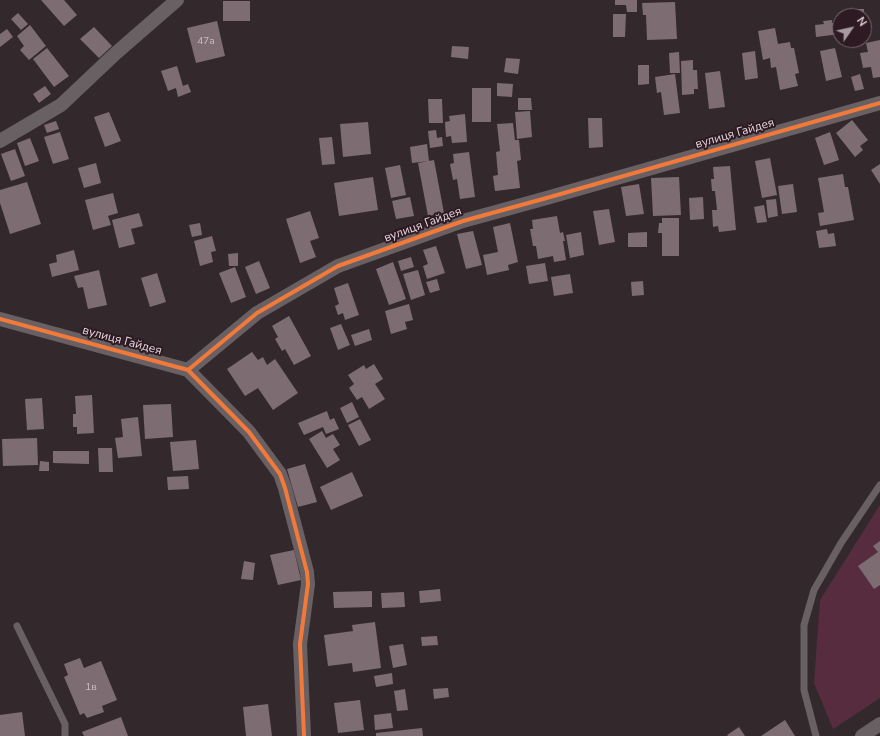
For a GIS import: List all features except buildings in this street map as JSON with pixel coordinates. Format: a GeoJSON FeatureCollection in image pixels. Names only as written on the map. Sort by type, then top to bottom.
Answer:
{"type":"FeatureCollection","features":[{"type":"Feature","properties":{"kind":"street"},"geometry":{"type":"LineString","coordinates":[[0,141],[61,105],[116,53],[177,0]]}},
{"type":"Feature","properties":{"kind":"street","name":"вулиця Гайдея"},"geometry":{"type":"LineString","coordinates":[[0,319],[188,370],[258,313],[338,266],[463,221],[880,103]]}},
{"type":"Feature","properties":{"kind":"street"},"geometry":{"type":"LineString","coordinates":[[188,370],[249,432],[280,474],[285,488],[307,572],[308,584],[300,644],[304,736]]}},
{"type":"Feature","properties":{"kind":"street"},"geometry":{"type":"LineString","coordinates":[[862,736],[880,724]]}},
{"type":"Feature","properties":{"kind":"lane"},"geometry":{"type":"LineString","coordinates":[[816,736],[804,690],[804,625],[814,590],[842,543],[880,485]]}},
{"type":"Feature","properties":{"kind":"lane"},"geometry":{"type":"LineString","coordinates":[[17,626],[66,724],[65,736]]}},
{"type":"Feature","properties":{"kind":"shaded area"},"geometry":{"type":"Polygon","coordinates":[[[880,505],[880,698],[833,729],[814,683],[820,600],[880,505]]]}},
{"type":"Feature","properties":{"kind":"cycle path"},"geometry":{"type":"LineString","coordinates":[[0,319],[188,370],[257,313],[338,266],[463,221],[880,103]]}},
{"type":"Feature","properties":{"kind":"cycle path"},"geometry":{"type":"LineString","coordinates":[[188,370],[249,432],[280,474],[285,488],[307,572],[308,584],[300,644],[304,736]]}}]}
